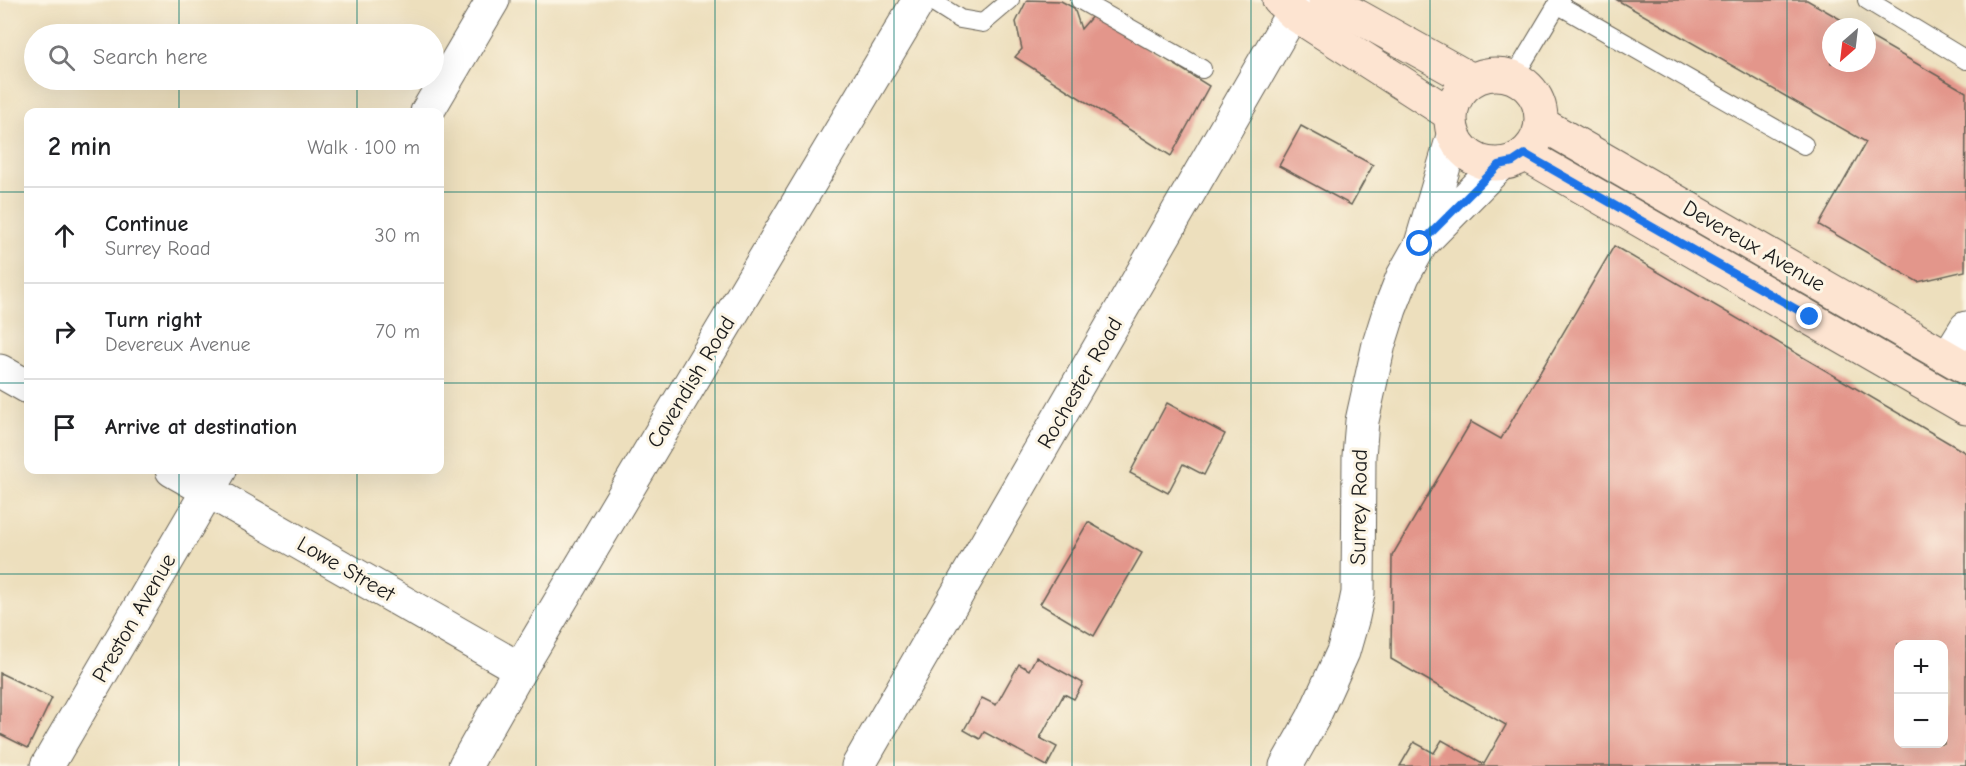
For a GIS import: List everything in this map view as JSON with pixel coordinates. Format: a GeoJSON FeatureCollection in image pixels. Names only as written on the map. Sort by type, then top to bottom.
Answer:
{"type":"FeatureCollection","features":[{"type":"Feature","properties":{"kind":"main road"},"geometry":{"type":"LineString","coordinates":[[1324,0],[1357,15],[1472,80]]}},
{"type":"Feature","properties":{"kind":"main road"},"geometry":{"type":"LineString","coordinates":[[1291,4],[1451,125],[1463,152],[1479,162],[1512,160],[1537,141],[1542,124],[1539,105],[1530,88],[1514,77],[1486,74],[1472,80],[1457,94],[1451,125]]}},
{"type":"Feature","properties":{"kind":"main road","name":"Devereux Avenue"},"geometry":{"type":"LineString","coordinates":[[1542,124],[1957,362]]}},
{"type":"Feature","properties":{"kind":"main road","name":"Devereux Avenue"},"geometry":{"type":"LineString","coordinates":[[1512,160],[1966,408]]}},
{"type":"Feature","properties":{"kind":"street"},"geometry":{"type":"LineString","coordinates":[[444,83],[493,0]]}},
{"type":"Feature","properties":{"kind":"street","name":"Cavendish Road"},"geometry":{"type":"LineString","coordinates":[[465,766],[520,669],[919,0]]}},
{"type":"Feature","properties":{"kind":"street","name":"Rochester Road"},"geometry":{"type":"LineString","coordinates":[[858,766],[1291,4]]}},
{"type":"Feature","properties":{"kind":"street"},"geometry":{"type":"LineString","coordinates":[[429,108],[440,90]]}},
{"type":"Feature","properties":{"kind":"street","name":"Surrey Road"},"geometry":{"type":"LineString","coordinates":[[1286,766],[1312,718],[1338,661],[1353,617],[1358,593],[1359,456],[1362,421],[1379,344],[1403,276],[1420,244],[1451,125]]}},
{"type":"Feature","properties":{"kind":"street","name":"Surrey Road"},"geometry":{"type":"LineString","coordinates":[[1420,244],[1512,160]]}},
{"type":"Feature","properties":{"kind":"street"},"geometry":{"type":"LineString","coordinates":[[1957,362],[1966,328]]}},
{"type":"Feature","properties":{"kind":"street"},"geometry":{"type":"LineString","coordinates":[[0,371],[24,385]]}},
{"type":"Feature","properties":{"kind":"street","name":"Lowe Street"},"geometry":{"type":"LineString","coordinates":[[189,474],[214,480],[520,669]]}},
{"type":"Feature","properties":{"kind":"street","name":"Preston Avenue"},"geometry":{"type":"LineString","coordinates":[[47,766],[214,480]]}},
{"type":"Feature","properties":{"kind":"lane"},"geometry":{"type":"LineString","coordinates":[[930,0],[960,19],[983,23],[1010,0]]}},
{"type":"Feature","properties":{"kind":"lane"},"geometry":{"type":"LineString","coordinates":[[1080,0],[1202,69]]}},
{"type":"Feature","properties":{"kind":"lane"},"geometry":{"type":"LineString","coordinates":[[1867,0],[1966,60]]}},
{"type":"Feature","properties":{"kind":"lane"},"geometry":{"type":"LineString","coordinates":[[1514,77],[1559,2],[1804,145]]}},
{"type":"Feature","properties":{"kind":"building"},"geometry":{"type":"Polygon","coordinates":[[[1027,0],[1061,1],[1074,8],[1081,29],[1094,14],[1209,86],[1171,156],[1015,57],[1022,49],[1016,22],[1027,0]]]}},
{"type":"Feature","properties":{"kind":"building"},"geometry":{"type":"Polygon","coordinates":[[[1617,0],[1807,0],[1838,18],[1822,18],[1822,72],[1876,72],[1876,40],[1966,92],[1965,271],[1918,282],[1819,225],[1866,142],[1617,0]]]}},
{"type":"Feature","properties":{"kind":"building"},"geometry":{"type":"Polygon","coordinates":[[[1301,126],[1373,165],[1351,205],[1279,166],[1301,126]]]}},
{"type":"Feature","properties":{"kind":"building"},"geometry":{"type":"Polygon","coordinates":[[[1614,246],[1966,453],[1966,766],[1400,766],[1414,742],[1434,753],[1442,740],[1484,764],[1506,725],[1391,659],[1392,556],[1471,422],[1501,439],[1614,246]]]}},
{"type":"Feature","properties":{"kind":"building"},"geometry":{"type":"Polygon","coordinates":[[[1167,403],[1225,434],[1204,475],[1183,464],[1168,493],[1130,473],[1167,403]]]}},
{"type":"Feature","properties":{"kind":"building"},"geometry":{"type":"Polygon","coordinates":[[[1088,522],[1142,553],[1094,636],[1040,604],[1088,522]]]}},
{"type":"Feature","properties":{"kind":"building"},"geometry":{"type":"Polygon","coordinates":[[[1036,657],[1083,683],[1074,699],[1064,694],[1040,738],[1057,747],[1047,766],[984,732],[980,739],[964,730],[982,698],[996,705],[1019,664],[1029,670],[1036,657]]]}},
{"type":"Feature","properties":{"kind":"building"},"geometry":{"type":"Polygon","coordinates":[[[0,673],[52,698],[28,748],[0,734],[0,673]]]}},
{"type":"Feature","properties":{"kind":"route"},"geometry":{"type":"LineString","coordinates":[[1420,244],[1499,165],[1513,162],[1525,154],[1810,317]]}}]}
